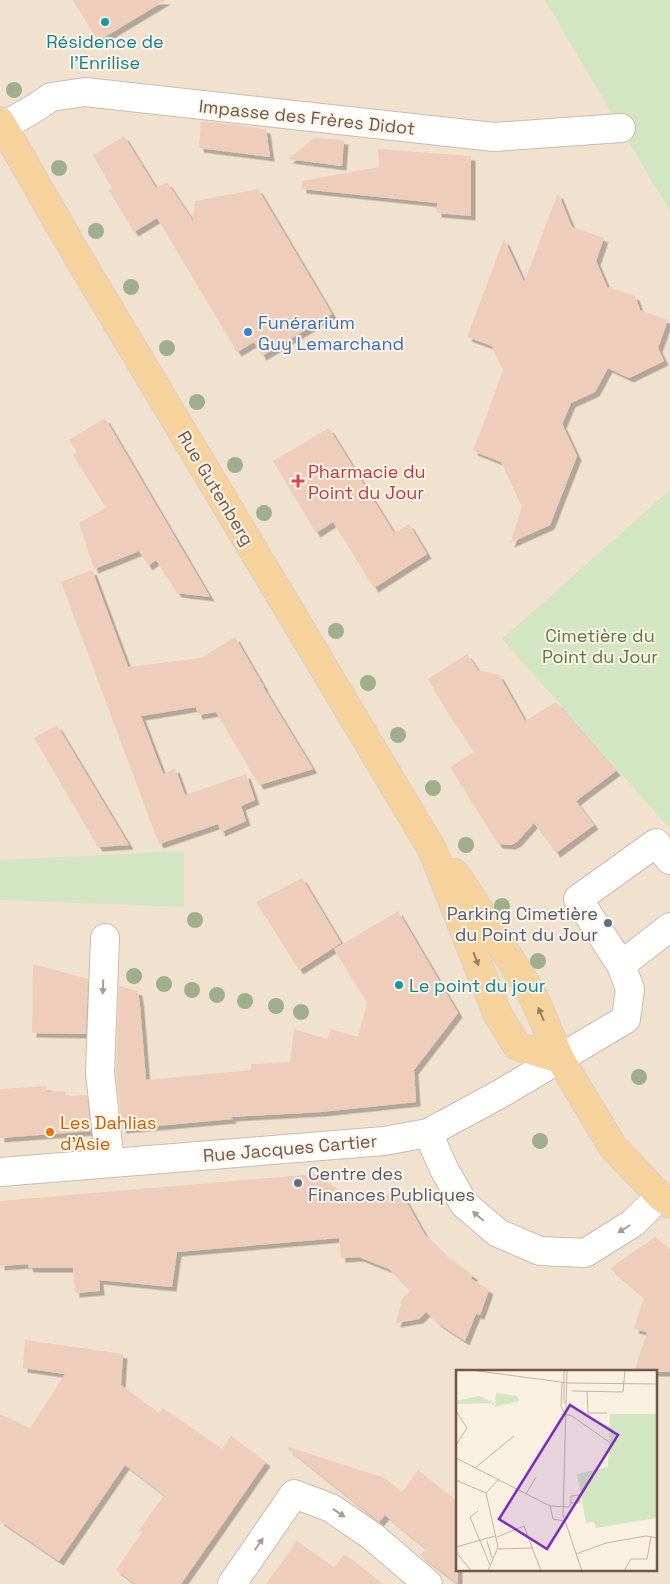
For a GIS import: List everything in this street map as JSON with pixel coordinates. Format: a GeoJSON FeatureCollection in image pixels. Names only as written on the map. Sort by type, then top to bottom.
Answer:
{"type":"FeatureCollection","features":[{"type":"Feature","properties":{"kind":"main road","name":"Rue Gutenberg"},"geometry":{"type":"LineString","coordinates":[[1,124],[190,445],[432,848],[497,1013],[517,1046],[560,1059]]}},
{"type":"Feature","properties":{"kind":"main road","name":"Rue Gutenberg"},"geometry":{"type":"LineString","coordinates":[[432,848],[460,880],[524,981],[536,1002],[560,1059]]}},
{"type":"Feature","properties":{"kind":"main road"},"geometry":{"type":"LineString","coordinates":[[560,1059],[613,1147],[665,1200]]}},
{"type":"Feature","properties":{"kind":"street","name":"Impasse des Frères Didot"},"geometry":{"type":"LineString","coordinates":[[1,124],[35,108],[51,97],[85,92],[494,137],[621,128]]}},
{"type":"Feature","properties":{"kind":"street"},"geometry":{"type":"LineString","coordinates":[[670,860],[656,843],[578,899],[621,965],[670,927]]}},
{"type":"Feature","properties":{"kind":"street"},"geometry":{"type":"LineString","coordinates":[[105,938],[100,1073],[110,1163]]}},
{"type":"Feature","properties":{"kind":"street","name":"Rue Jacques Cartier"},"geometry":{"type":"LineString","coordinates":[[0,1172],[384,1141],[428,1133],[500,1094],[626,1019],[630,989],[621,965]]}},
{"type":"Feature","properties":{"kind":"street"},"geometry":{"type":"LineString","coordinates":[[428,1133],[444,1169],[464,1204],[498,1234],[540,1251],[585,1253],[633,1223],[665,1200]]}},
{"type":"Feature","properties":{"kind":"street"},"geometry":{"type":"LineString","coordinates":[[232,1584],[294,1494],[331,1508],[372,1536],[428,1584]]}},
{"type":"Feature","properties":{"kind":"shaded area"},"geometry":{"type":"Polygon","coordinates":[[[0,0],[670,0],[670,1584],[0,1584],[0,0]]]}},
{"type":"Feature","properties":{"kind":"green space"},"geometry":{"type":"Polygon","coordinates":[[[545,0],[670,0],[670,212],[545,0]]]}},
{"type":"Feature","properties":{"kind":"green space","name":"Cimetière du Point du Jour"},"geometry":{"type":"Polygon","coordinates":[[[670,490],[670,829],[502,639],[670,490]]]}},
{"type":"Feature","properties":{"kind":"green space"},"geometry":{"type":"Polygon","coordinates":[[[184,851],[184,907],[0,900],[0,860],[184,851]]]}},
{"type":"Feature","properties":{"kind":"building","name":"Résidence de l’Enrilise"},"geometry":{"type":"Polygon","coordinates":[[[73,0],[166,0],[98,41],[73,0]]]}},
{"type":"Feature","properties":{"kind":"building"},"geometry":{"type":"Polygon","coordinates":[[[201,121],[266,129],[270,157],[199,148],[201,121]]]}},
{"type":"Feature","properties":{"kind":"building"},"geometry":{"type":"Polygon","coordinates":[[[124,136],[156,188],[167,182],[193,221],[195,201],[258,189],[332,314],[262,356],[254,342],[237,352],[157,218],[134,232],[109,191],[112,188],[93,155],[124,136]]]}},
{"type":"Feature","properties":{"kind":"building"},"geometry":{"type":"Polygon","coordinates":[[[314,138],[344,140],[342,166],[288,159],[314,138]]]}},
{"type":"Feature","properties":{"kind":"building"},"geometry":{"type":"Polygon","coordinates":[[[378,149],[471,156],[471,216],[437,213],[437,203],[302,189],[302,181],[379,167],[378,149]]]}},
{"type":"Feature","properties":{"kind":"building"},"geometry":{"type":"Polygon","coordinates":[[[558,193],[572,227],[604,238],[596,261],[607,287],[635,296],[640,310],[668,320],[658,348],[664,361],[629,378],[608,368],[595,392],[571,403],[562,424],[577,456],[550,525],[510,543],[522,507],[501,462],[473,451],[503,371],[492,346],[467,337],[504,239],[524,282],[558,193]]]}},
{"type":"Feature","properties":{"kind":"building"},"geometry":{"type":"Polygon","coordinates":[[[105,418],[210,597],[177,593],[156,560],[148,566],[139,551],[94,569],[79,523],[106,508],[73,455],[77,453],[69,440],[105,418]]]}},
{"type":"Feature","properties":{"kind":"building"},"geometry":{"type":"Polygon","coordinates":[[[329,428],[394,533],[409,524],[427,554],[374,588],[333,522],[316,533],[273,461],[329,428]]]}},
{"type":"Feature","properties":{"kind":"building"},"geometry":{"type":"Polygon","coordinates":[[[92,570],[128,667],[201,658],[235,637],[313,769],[259,785],[216,712],[198,715],[196,707],[141,716],[163,774],[175,768],[185,795],[246,774],[255,800],[241,806],[246,821],[221,832],[218,824],[159,844],[61,582],[92,570]]]}},
{"type":"Feature","properties":{"kind":"building"},"geometry":{"type":"Polygon","coordinates":[[[467,654],[478,670],[499,675],[525,721],[556,702],[616,771],[576,801],[594,825],[556,853],[534,823],[517,842],[511,845],[498,844],[450,767],[474,752],[428,679],[467,654]]]}},
{"type":"Feature","properties":{"kind":"building"},"geometry":{"type":"Polygon","coordinates":[[[57,725],[129,845],[98,847],[34,738],[57,725]]]}},
{"type":"Feature","properties":{"kind":"building"},"geometry":{"type":"Polygon","coordinates":[[[302,878],[341,943],[299,970],[256,902],[302,878]]]}},
{"type":"Feature","properties":{"kind":"building"},"geometry":{"type":"Polygon","coordinates":[[[398,911],[458,1013],[414,1070],[416,1102],[321,1112],[230,1117],[233,1119],[122,1129],[116,1072],[119,986],[138,991],[146,1080],[251,1070],[251,1064],[290,1062],[294,1029],[327,1039],[331,1029],[358,1037],[367,1003],[334,949],[398,911]]]}},
{"type":"Feature","properties":{"kind":"building"},"geometry":{"type":"Polygon","coordinates":[[[33,964],[88,979],[86,1034],[32,1033],[33,964]]]}},
{"type":"Feature","properties":{"kind":"building"},"geometry":{"type":"Polygon","coordinates":[[[46,1086],[47,1092],[65,1091],[66,1096],[87,1095],[91,1131],[0,1138],[0,1089],[46,1086]]]}},
{"type":"Feature","properties":{"kind":"building"},"geometry":{"type":"Polygon","coordinates":[[[315,1174],[351,1198],[402,1194],[425,1235],[445,1255],[474,1276],[470,1278],[489,1290],[480,1315],[476,1314],[465,1341],[439,1324],[426,1312],[419,1319],[396,1323],[402,1299],[410,1291],[389,1269],[359,1257],[341,1258],[339,1238],[177,1252],[172,1287],[99,1280],[100,1291],[75,1293],[73,1268],[29,1268],[28,1264],[0,1266],[0,1201],[315,1174]]]}},
{"type":"Feature","properties":{"kind":"building"},"geometry":{"type":"Polygon","coordinates":[[[655,1237],[670,1249],[670,1372],[635,1370],[647,1332],[634,1329],[644,1297],[610,1268],[655,1237]]]}},
{"type":"Feature","properties":{"kind":"building"},"geometry":{"type":"Polygon","coordinates":[[[25,1340],[123,1354],[121,1385],[159,1413],[163,1408],[222,1449],[231,1436],[266,1462],[181,1584],[135,1584],[116,1570],[142,1532],[139,1530],[164,1495],[125,1465],[59,1561],[0,1521],[0,1414],[30,1428],[65,1374],[23,1368],[25,1340]]]}},
{"type":"Feature","properties":{"kind":"building"},"geometry":{"type":"Polygon","coordinates":[[[289,1447],[385,1478],[402,1492],[418,1470],[456,1500],[456,1572],[458,1572],[458,1584],[420,1555],[426,1549],[385,1515],[379,1522],[288,1449],[289,1447]]]}},
{"type":"Feature","properties":{"kind":"building"},"geometry":{"type":"Polygon","coordinates":[[[297,1541],[334,1567],[345,1554],[383,1584],[266,1584],[297,1541]]]}},
{"type":"Feature","properties":{"kind":"place","name":"Résidence de l’Enrilise"},"geometry":{"type":"Point","coordinates":[105,22]}},
{"type":"Feature","properties":{"kind":"place","name":"Funérarium Guy Lemarchand"},"geometry":{"type":"Point","coordinates":[248,332]}},
{"type":"Feature","properties":{"kind":"place","name":"Pharmacie du Point du Jour"},"geometry":{"type":"Point","coordinates":[298,481]}},
{"type":"Feature","properties":{"kind":"place","name":"Parking Cimetière du Point du Jour"},"geometry":{"type":"Point","coordinates":[608,923]}},
{"type":"Feature","properties":{"kind":"place","name":"Le point du jour"},"geometry":{"type":"Point","coordinates":[399,985]}},
{"type":"Feature","properties":{"kind":"place","name":"Les Dahlias d'Asie"},"geometry":{"type":"Point","coordinates":[50,1132]}},
{"type":"Feature","properties":{"kind":"place","name":"Centre des Finances Publiques"},"geometry":{"type":"Point","coordinates":[298,1183]}}]}
